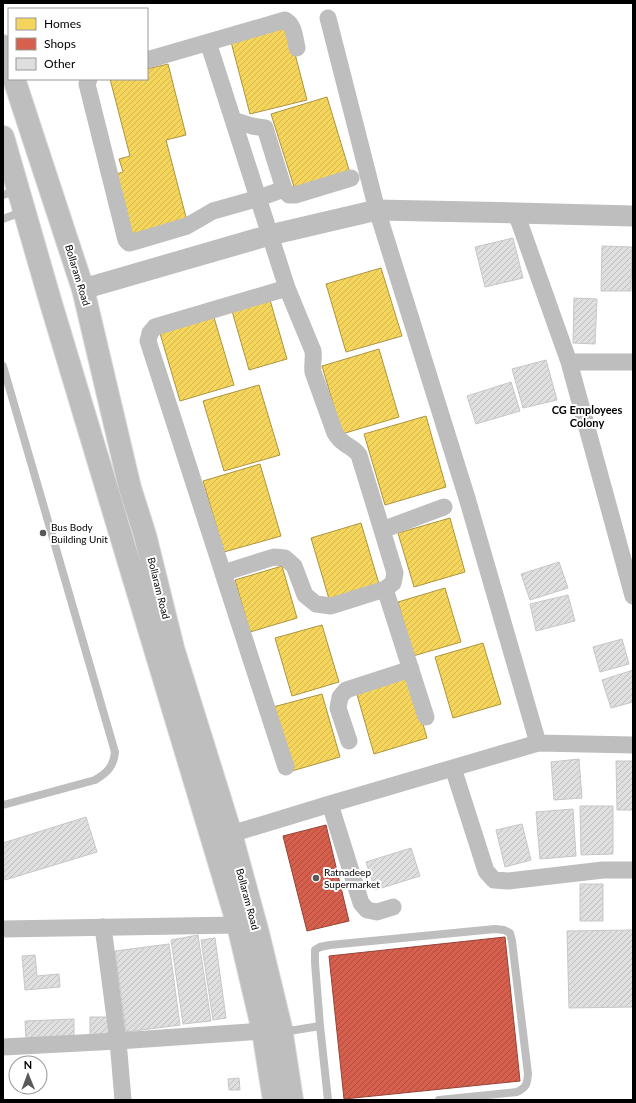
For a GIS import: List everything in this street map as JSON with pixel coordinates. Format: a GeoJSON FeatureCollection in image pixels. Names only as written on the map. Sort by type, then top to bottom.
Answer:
{"type":"FeatureCollection","features":[{"type":"Feature","properties":{"kind":"main road"},"geometry":{"type":"LineString","coordinates":[[3,46],[8,61]]}},
{"type":"Feature","properties":{"kind":"main road","name":"Bollaram Road"},"geometry":{"type":"LineString","coordinates":[[14,80],[83,289],[130,488],[145,535],[173,648],[231,834],[259,941],[273,1031],[274,1100]]}},
{"type":"Feature","properties":{"kind":"main road","name":"Bollaram Road"},"geometry":{"type":"LineString","coordinates":[[3,137],[11,192],[25,210],[50,300],[238,925],[273,1031],[292,1100]]}},
{"type":"Feature","properties":{"kind":"street"},"geometry":{"type":"LineString","coordinates":[[328,18],[377,210],[467,498],[538,743]]}},
{"type":"Feature","properties":{"kind":"street"},"geometry":{"type":"LineString","coordinates":[[148,60],[285,20],[291,25],[297,48]]}},
{"type":"Feature","properties":{"kind":"street"},"geometry":{"type":"LineString","coordinates":[[208,42],[287,288],[313,352],[313,372],[338,439],[356,451],[359,455],[395,573],[393,583],[385,589],[331,606],[316,604],[306,595],[294,566],[285,558],[274,557],[223,573]]}},
{"type":"Feature","properties":{"kind":"street"},"geometry":{"type":"LineString","coordinates":[[89,80],[88,84],[93,106],[126,240],[129,242],[187,226],[213,211],[284,189]]}},
{"type":"Feature","properties":{"kind":"street"},"geometry":{"type":"LineString","coordinates":[[233,120],[252,126],[265,128],[284,189],[290,195],[351,178]]}},
{"type":"Feature","properties":{"kind":"street"},"geometry":{"type":"LineString","coordinates":[[83,289],[270,235],[377,210],[633,216]]}},
{"type":"Feature","properties":{"kind":"street"},"geometry":{"type":"LineString","coordinates":[[516,213],[569,362],[633,596]]}},
{"type":"Feature","properties":{"kind":"street"},"geometry":{"type":"LineString","coordinates":[[286,767],[148,341],[150,333],[155,327],[287,288]]}},
{"type":"Feature","properties":{"kind":"street"},"geometry":{"type":"LineString","coordinates":[[569,362],[633,362]]}},
{"type":"Feature","properties":{"kind":"street"},"geometry":{"type":"LineString","coordinates":[[382,530],[444,507]]}},
{"type":"Feature","properties":{"kind":"street"},"geometry":{"type":"LineString","coordinates":[[385,589],[426,717]]}},
{"type":"Feature","properties":{"kind":"street"},"geometry":{"type":"LineString","coordinates":[[349,741],[338,708],[340,697],[346,690],[411,669]]}},
{"type":"Feature","properties":{"kind":"street"},"geometry":{"type":"LineString","coordinates":[[231,834],[538,743],[633,745]]}},
{"type":"Feature","properties":{"kind":"street"},"geometry":{"type":"LineString","coordinates":[[453,768],[486,871],[494,880],[508,881],[603,870],[633,870]]}},
{"type":"Feature","properties":{"kind":"street"},"geometry":{"type":"LineString","coordinates":[[330,804],[361,903],[367,910],[377,912],[393,906]]}},
{"type":"Feature","properties":{"kind":"street"},"geometry":{"type":"LineString","coordinates":[[3,929],[238,925]]}},
{"type":"Feature","properties":{"kind":"street"},"geometry":{"type":"LineString","coordinates":[[103,927],[118,1041],[123,1100]]}},
{"type":"Feature","properties":{"kind":"street"},"geometry":{"type":"LineString","coordinates":[[3,1047],[273,1031]]}},
{"type":"Feature","properties":{"kind":"lane"},"geometry":{"type":"LineString","coordinates":[[3,219],[25,210]]}},
{"type":"Feature","properties":{"kind":"lane"},"geometry":{"type":"LineString","coordinates":[[3,366],[116,752],[114,761],[105,774],[95,780],[3,805]]}},
{"type":"Feature","properties":{"kind":"lane"},"geometry":{"type":"LineString","coordinates":[[328,1100],[320,1026],[315,950],[320,947],[495,929],[504,930],[510,933],[512,941],[528,1074],[527,1083],[523,1089],[517,1092],[439,1100]]}},
{"type":"Feature","properties":{"kind":"lane"},"geometry":{"type":"LineString","coordinates":[[273,1031],[320,1026]]}},
{"type":"Feature","properties":{"kind":"building: Homes"},"geometry":{"type":"Polygon","coordinates":[[[287,23],[307,100],[250,114],[230,38],[287,23]]]}},
{"type":"Feature","properties":{"kind":"building: Homes"},"geometry":{"type":"Polygon","coordinates":[[[168,64],[186,135],[166,140],[187,221],[132,235],[116,174],[123,172],[119,159],[130,156],[110,80],[148,80],[148,69],[168,64]]]}},
{"type":"Feature","properties":{"kind":"building: Homes"},"geometry":{"type":"Polygon","coordinates":[[[327,97],[350,173],[295,190],[271,114],[327,97]]]}},
{"type":"Feature","properties":{"kind":"building: Homes"},"geometry":{"type":"Polygon","coordinates":[[[381,268],[402,336],[346,352],[326,284],[381,268]]]}},
{"type":"Feature","properties":{"kind":"building: Homes"},"geometry":{"type":"Polygon","coordinates":[[[270,300],[287,359],[249,370],[232,311],[270,300]]]}},
{"type":"Feature","properties":{"kind":"building: Homes"},"geometry":{"type":"Polygon","coordinates":[[[213,314],[234,385],[180,401],[159,330],[213,314]]]}},
{"type":"Feature","properties":{"kind":"building: Homes"},"geometry":{"type":"Polygon","coordinates":[[[379,349],[399,417],[342,434],[322,366],[379,349]]]}},
{"type":"Feature","properties":{"kind":"building: Homes"},"geometry":{"type":"Polygon","coordinates":[[[259,385],[280,455],[224,471],[203,401],[259,385]]]}},
{"type":"Feature","properties":{"kind":"building: Homes"},"geometry":{"type":"Polygon","coordinates":[[[426,416],[446,487],[385,505],[364,434],[426,416]]]}},
{"type":"Feature","properties":{"kind":"building: Homes"},"geometry":{"type":"Polygon","coordinates":[[[260,464],[281,536],[224,552],[203,481],[260,464]]]}},
{"type":"Feature","properties":{"kind":"building: Homes"},"geometry":{"type":"Polygon","coordinates":[[[450,518],[465,572],[414,587],[398,533],[450,518]]]}},
{"type":"Feature","properties":{"kind":"building: Homes"},"geometry":{"type":"Polygon","coordinates":[[[361,523],[379,584],[329,599],[311,538],[361,523]]]}},
{"type":"Feature","properties":{"kind":"building: Homes"},"geometry":{"type":"Polygon","coordinates":[[[282,566],[297,618],[250,632],[235,580],[282,566]]]}},
{"type":"Feature","properties":{"kind":"building: Homes"},"geometry":{"type":"Polygon","coordinates":[[[445,588],[461,642],[413,656],[398,602],[445,588]]]}},
{"type":"Feature","properties":{"kind":"building: Homes"},"geometry":{"type":"Polygon","coordinates":[[[322,625],[339,682],[292,696],[275,638],[322,625]]]}},
{"type":"Feature","properties":{"kind":"building: Homes"},"geometry":{"type":"Polygon","coordinates":[[[483,643],[501,704],[453,718],[435,657],[483,643]]]}},
{"type":"Feature","properties":{"kind":"building: Homes"},"geometry":{"type":"Polygon","coordinates":[[[409,675],[427,738],[374,754],[356,691],[409,675]]]}},
{"type":"Feature","properties":{"kind":"building: Homes"},"geometry":{"type":"Polygon","coordinates":[[[322,694],[340,757],[292,771],[273,707],[322,694]]]}},
{"type":"Feature","properties":{"kind":"building: Shops","name":"Ratnadeep Supermarket"},"geometry":{"type":"Polygon","coordinates":[[[326,825],[349,921],[307,931],[283,836],[326,825]]]}},
{"type":"Feature","properties":{"kind":"building: Shops"},"geometry":{"type":"Polygon","coordinates":[[[505,937],[520,1081],[344,1099],[329,956],[505,937]]]}},
{"type":"Feature","properties":{"kind":"building: Other"},"geometry":{"type":"Polygon","coordinates":[[[513,238],[523,278],[485,287],[475,247],[513,238]]]}},
{"type":"Feature","properties":{"kind":"building: Other"},"geometry":{"type":"Polygon","coordinates":[[[602,246],[632,247],[631,291],[601,291],[602,246]]]}},
{"type":"Feature","properties":{"kind":"building: Other"},"geometry":{"type":"Polygon","coordinates":[[[574,298],[597,299],[595,344],[573,343],[574,298]]]}},
{"type":"Feature","properties":{"kind":"building: Other"},"geometry":{"type":"Polygon","coordinates":[[[546,360],[557,400],[523,408],[512,369],[546,360]]]}},
{"type":"Feature","properties":{"kind":"building: Other"},"geometry":{"type":"Polygon","coordinates":[[[511,382],[520,411],[476,424],[467,396],[511,382]]]}},
{"type":"Feature","properties":{"kind":"building: Other"},"geometry":{"type":"Polygon","coordinates":[[[559,562],[568,588],[530,600],[521,574],[559,562]]]}},
{"type":"Feature","properties":{"kind":"building: Other"},"geometry":{"type":"Polygon","coordinates":[[[568,595],[575,621],[536,631],[530,604],[568,595]]]}},
{"type":"Feature","properties":{"kind":"building: Other"},"geometry":{"type":"Polygon","coordinates":[[[622,639],[629,664],[600,672],[593,647],[622,639]]]}},
{"type":"Feature","properties":{"kind":"building: Other"},"geometry":{"type":"Polygon","coordinates":[[[633,670],[633,702],[611,708],[602,680],[633,670]]]}},
{"type":"Feature","properties":{"kind":"building: Other"},"geometry":{"type":"Polygon","coordinates":[[[579,759],[582,798],[554,800],[551,762],[579,759]]]}},
{"type":"Feature","properties":{"kind":"building: Other"},"geometry":{"type":"Polygon","coordinates":[[[616,761],[633,761],[633,810],[617,810],[616,761]]]}},
{"type":"Feature","properties":{"kind":"building: Other"},"geometry":{"type":"Polygon","coordinates":[[[580,806],[613,806],[613,854],[581,855],[580,806]]]}},
{"type":"Feature","properties":{"kind":"building: Other"},"geometry":{"type":"Polygon","coordinates":[[[573,809],[576,856],[540,859],[536,812],[573,809]]]}},
{"type":"Feature","properties":{"kind":"building: Other"},"geometry":{"type":"Polygon","coordinates":[[[86,817],[97,852],[5,880],[3,873],[3,843],[86,817]]]}},
{"type":"Feature","properties":{"kind":"building: Other"},"geometry":{"type":"Polygon","coordinates":[[[522,824],[531,860],[505,867],[496,830],[522,824]]]}},
{"type":"Feature","properties":{"kind":"building: Other"},"geometry":{"type":"Polygon","coordinates":[[[411,848],[420,876],[375,890],[366,862],[411,848]]]}},
{"type":"Feature","properties":{"kind":"building: Other"},"geometry":{"type":"Polygon","coordinates":[[[580,884],[603,884],[603,921],[580,921],[580,884]]]}},
{"type":"Feature","properties":{"kind":"building: Other"},"geometry":{"type":"Polygon","coordinates":[[[633,930],[633,1007],[569,1008],[567,931],[633,930]]]}},
{"type":"Feature","properties":{"kind":"building: Other"},"geometry":{"type":"Polygon","coordinates":[[[198,935],[211,1021],[183,1024],[171,940],[198,935]]]}},
{"type":"Feature","properties":{"kind":"building: Other"},"geometry":{"type":"Polygon","coordinates":[[[215,938],[226,1018],[213,1020],[201,940],[215,938]]]}},
{"type":"Feature","properties":{"kind":"building: Other"},"geometry":{"type":"Polygon","coordinates":[[[169,944],[180,1025],[126,1032],[115,951],[169,944]]]}},
{"type":"Feature","properties":{"kind":"building: Other"},"geometry":{"type":"Polygon","coordinates":[[[35,955],[37,976],[59,974],[60,987],[25,990],[22,956],[35,955]]]}},
{"type":"Feature","properties":{"kind":"building: Other"},"geometry":{"type":"Polygon","coordinates":[[[90,1017],[109,1017],[109,1036],[90,1037],[90,1017]]]}},
{"type":"Feature","properties":{"kind":"building: Other"},"geometry":{"type":"Polygon","coordinates":[[[74,1019],[74,1037],[26,1039],[25,1021],[74,1019]]]}},
{"type":"Feature","properties":{"kind":"building: Other"},"geometry":{"type":"Polygon","coordinates":[[[239,1078],[240,1090],[229,1090],[228,1079],[239,1078]]]}},
{"type":"Feature","properties":{"kind":"place","name":"Bus Body Building Unit"},"geometry":{"type":"Point","coordinates":[43,533]}},
{"type":"Feature","properties":{"kind":"place","name":"Ratnadeep Supermarket"},"geometry":{"type":"Point","coordinates":[316,878]}},
{"type":"Feature","properties":{"kind":"district","name":"CG Employees Colony"},"geometry":{"type":"Point","coordinates":[587,415]}}]}
